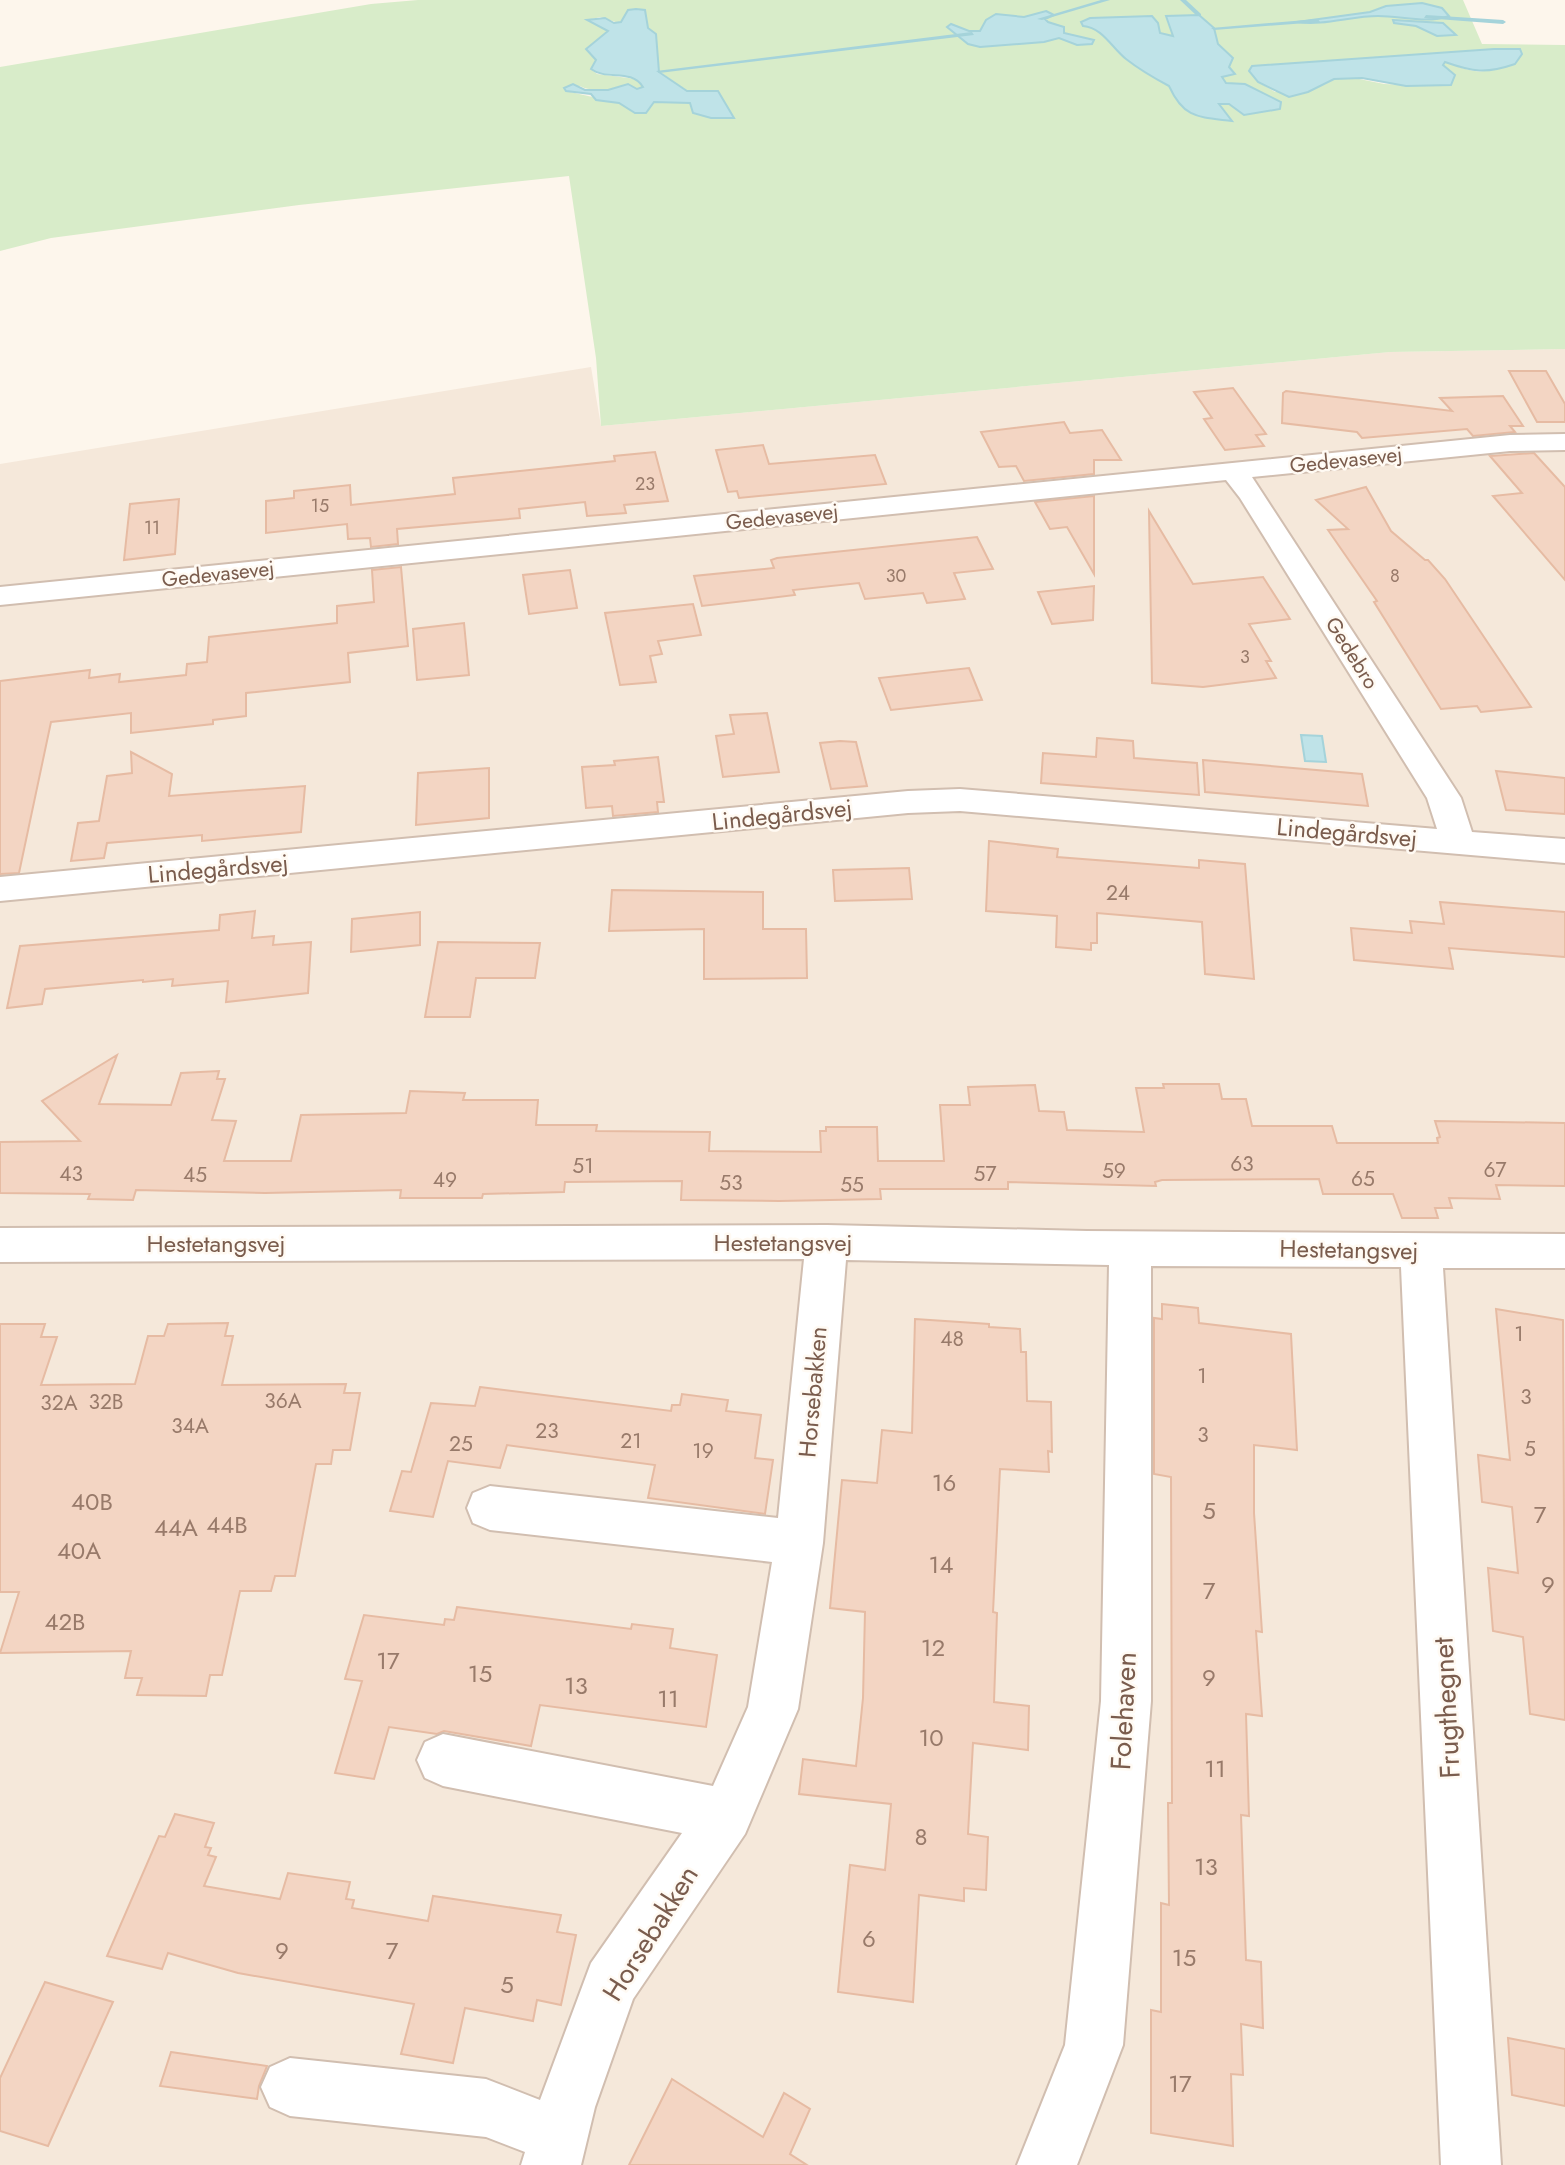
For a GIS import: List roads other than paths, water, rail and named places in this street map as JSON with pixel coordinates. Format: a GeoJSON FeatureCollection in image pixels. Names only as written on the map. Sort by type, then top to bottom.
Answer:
{"type":"FeatureCollection","features":[{"type":"Feature","properties":{"kind":"street","name":"Gedevasevej"},"geometry":{"type":"LineString","coordinates":[[0,596],[1510,443],[1565,442]]}},
{"type":"Feature","properties":{"kind":"street","name":"Gedebro"},"geometry":{"type":"LineString","coordinates":[[1233,471],[1252,495],[1444,798],[1458,842]]}},
{"type":"Feature","properties":{"kind":"street","name":"Lindegårdsvej"},"geometry":{"type":"LineString","coordinates":[[0,889],[908,802],[948,801],[1565,850]]}},
{"type":"Feature","properties":{"kind":"street","name":"Hestetangsvej"},"geometry":{"type":"LineString","coordinates":[[0,1245],[827,1242],[1565,1251]]}},
{"type":"Feature","properties":{"kind":"street","name":"Horsebakken"},"geometry":{"type":"LineString","coordinates":[[290,2087],[486,2108],[554,2150],[611,1983],[726,1815],[773,1709],[799,1543],[827,1242]]}},
{"type":"Feature","properties":{"kind":"street","name":"Folehaven"},"geometry":{"type":"LineString","coordinates":[[1047,2165],[1094,2045],[1124,1728],[1130,1247]]}},
{"type":"Feature","properties":{"kind":"street","name":"Frugthegnet"},"geometry":{"type":"LineString","coordinates":[[1421,1251],[1471,2165]]}},
{"type":"Feature","properties":{"kind":"street"},"geometry":{"type":"LineString","coordinates":[[490,1508],[799,1543]]}},
{"type":"Feature","properties":{"kind":"street"},"geometry":{"type":"LineString","coordinates":[[443,1760],[726,1815]]}},
{"type":"Feature","properties":{"kind":"water"},"geometry":{"type":"Polygon","coordinates":[[[1422,3],[1442,8],[1449,16],[1423,20],[1378,16],[1317,23],[1297,22],[1370,12],[1386,6],[1422,3]]]}},
{"type":"Feature","properties":{"kind":"water"},"geometry":{"type":"Polygon","coordinates":[[[628,10],[645,10],[648,28],[656,34],[659,72],[687,91],[718,91],[734,118],[711,118],[693,113],[690,103],[654,102],[646,113],[635,113],[619,103],[596,100],[591,94],[566,91],[564,88],[573,84],[585,90],[608,90],[628,84],[637,89],[643,87],[632,78],[591,69],[596,60],[586,49],[608,31],[587,20],[605,18],[614,23],[621,22],[628,10]]]}},
{"type":"Feature","properties":{"kind":"water"},"geometry":{"type":"Polygon","coordinates":[[[1046,11],[1054,15],[1045,19],[1048,22],[1064,27],[1064,33],[1094,40],[1092,44],[1077,45],[1059,38],[1044,42],[980,47],[968,44],[947,27],[951,24],[969,31],[980,31],[986,20],[996,14],[1024,17],[1046,11]]]}},
{"type":"Feature","properties":{"kind":"water"},"geometry":{"type":"Polygon","coordinates":[[[1199,15],[1214,28],[1218,44],[1233,58],[1229,67],[1235,74],[1222,77],[1226,83],[1245,84],[1281,102],[1280,109],[1244,115],[1229,104],[1219,104],[1232,121],[1202,117],[1187,111],[1169,86],[1131,63],[1101,34],[1083,26],[1081,22],[1090,18],[1152,16],[1158,23],[1160,33],[1173,36],[1166,16],[1199,15]]]}},
{"type":"Feature","properties":{"kind":"water"},"geometry":{"type":"Polygon","coordinates":[[[1393,20],[1443,23],[1456,35],[1437,36],[1416,26],[1394,23],[1393,20]]]}},
{"type":"Feature","properties":{"kind":"water"},"geometry":{"type":"Polygon","coordinates":[[[1520,49],[1522,54],[1515,64],[1487,70],[1472,70],[1445,62],[1443,65],[1455,75],[1451,85],[1406,86],[1362,78],[1334,79],[1308,92],[1289,97],[1258,82],[1249,71],[1252,66],[1520,49]]]}},
{"type":"Feature","properties":{"kind":"water"},"geometry":{"type":"Polygon","coordinates":[[[1301,735],[1322,736],[1326,762],[1305,761],[1301,735]]]}},
{"type":"Feature","properties":{"kind":"waterway"},"geometry":{"type":"LineString","coordinates":[[1040,19],[1107,0]]}},
{"type":"Feature","properties":{"kind":"waterway"},"geometry":{"type":"LineString","coordinates":[[1183,0],[1199,15]]}},
{"type":"Feature","properties":{"kind":"waterway"},"geometry":{"type":"LineString","coordinates":[[1426,17],[1503,22]]}},
{"type":"Feature","properties":{"kind":"waterway"},"geometry":{"type":"LineString","coordinates":[[1214,28],[1318,21]]}},
{"type":"Feature","properties":{"kind":"waterway"},"geometry":{"type":"LineString","coordinates":[[659,71],[972,34]]}}]}
